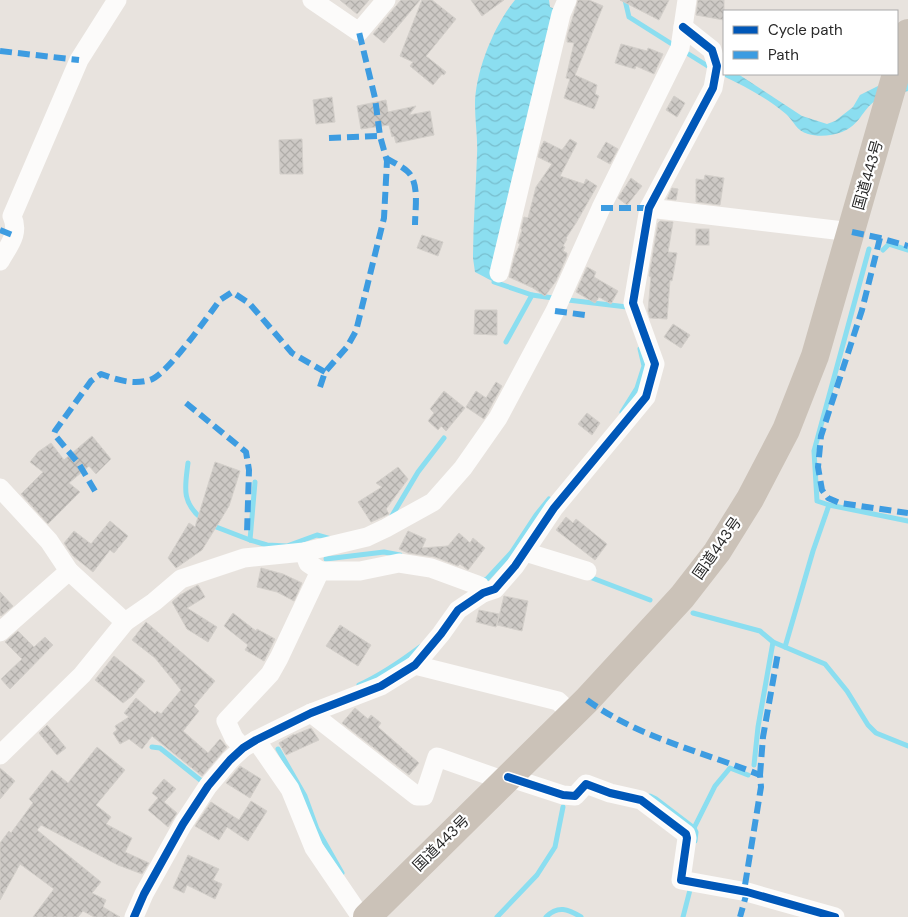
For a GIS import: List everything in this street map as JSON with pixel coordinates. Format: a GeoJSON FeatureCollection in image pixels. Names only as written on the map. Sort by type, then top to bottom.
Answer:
{"type":"FeatureCollection","features":[{"type":"Feature","properties":{"kind":"highway","name":"国道443号"},"geometry":{"type":"LineString","coordinates":[[898,69],[908,33]]}},
{"type":"Feature","properties":{"kind":"highway","name":"国道443号"},"geometry":{"type":"LineString","coordinates":[[367,917],[572,714],[682,597],[717,552],[750,499],[786,430],[815,356],[895,80]]}},
{"type":"Feature","properties":{"kind":"street"},"geometry":{"type":"LineString","coordinates":[[0,260],[15,236],[16,225],[12,216],[79,60],[118,0]]}},
{"type":"Feature","properties":{"kind":"street"},"geometry":{"type":"LineString","coordinates":[[312,0],[358,32],[386,0]]}},
{"type":"Feature","properties":{"kind":"street"},"geometry":{"type":"LineString","coordinates":[[499,273],[561,14],[567,0]]}},
{"type":"Feature","properties":{"kind":"street"},"geometry":{"type":"LineString","coordinates":[[0,755],[82,675],[125,622],[154,602],[181,579],[244,558],[304,552],[367,537],[433,502],[462,468],[498,418],[555,311],[601,208],[680,48],[687,0]]}},
{"type":"Feature","properties":{"kind":"street"},"geometry":{"type":"LineString","coordinates":[[134,917],[144,894],[183,824],[208,786],[230,760],[250,744],[311,713],[381,686],[415,664],[441,634],[458,610],[483,593],[495,589],[515,566],[554,508],[646,397],[655,364],[633,303],[649,208],[713,88],[717,66],[712,50],[683,27]]}},
{"type":"Feature","properties":{"kind":"street"},"geometry":{"type":"LineString","coordinates":[[649,208],[852,232]]}},
{"type":"Feature","properties":{"kind":"street"},"geometry":{"type":"LineString","coordinates":[[0,488],[49,541],[69,571],[125,622]]}},
{"type":"Feature","properties":{"kind":"street"},"geometry":{"type":"LineString","coordinates":[[304,552],[308,563],[320,572],[360,571],[399,563],[431,568],[480,586],[483,593]]}},
{"type":"Feature","properties":{"kind":"street"},"geometry":{"type":"LineString","coordinates":[[525,552],[588,571]]}},
{"type":"Feature","properties":{"kind":"street"},"geometry":{"type":"LineString","coordinates":[[0,632],[69,571]]}},
{"type":"Feature","properties":{"kind":"street"},"geometry":{"type":"LineString","coordinates":[[320,572],[270,674],[226,721],[234,738],[250,744],[290,789],[314,848],[360,917]]}},
{"type":"Feature","properties":{"kind":"street"},"geometry":{"type":"LineString","coordinates":[[415,664],[558,701],[572,714]]}},
{"type":"Feature","properties":{"kind":"street"},"geometry":{"type":"LineString","coordinates":[[311,713],[417,796],[424,796],[437,757],[563,795],[575,796],[586,784],[610,793],[641,800],[686,834],[681,880],[747,892],[835,917]]}},
{"type":"Feature","properties":{"kind":"water"},"geometry":{"type":"Polygon","coordinates":[[[515,0],[549,0],[550,7],[557,10],[494,282],[475,272],[473,258],[477,149],[476,92],[478,78],[487,50],[500,22],[515,0]]]}},
{"type":"Feature","properties":{"kind":"water"},"geometry":{"type":"Polygon","coordinates":[[[740,75],[802,116],[827,124],[835,121],[853,107],[860,95],[882,84],[908,77],[908,91],[878,99],[853,125],[842,132],[816,136],[804,133],[779,108],[756,93],[723,76],[740,75]]]}},
{"type":"Feature","properties":{"kind":"building"},"geometry":{"type":"Polygon","coordinates":[[[340,0],[369,0],[357,14],[340,0]]]}},
{"type":"Feature","properties":{"kind":"building"},"geometry":{"type":"Polygon","coordinates":[[[401,0],[420,0],[384,43],[373,34],[401,0]]]}},
{"type":"Feature","properties":{"kind":"building"},"geometry":{"type":"Polygon","coordinates":[[[422,0],[432,0],[456,19],[426,56],[446,72],[433,85],[410,66],[413,62],[400,56],[422,0]]]}},
{"type":"Feature","properties":{"kind":"building"},"geometry":{"type":"Polygon","coordinates":[[[471,0],[504,0],[482,16],[471,0]]]}},
{"type":"Feature","properties":{"kind":"building"},"geometry":{"type":"Polygon","coordinates":[[[578,0],[589,0],[603,6],[575,75],[597,85],[595,94],[599,96],[594,109],[564,98],[570,79],[566,78],[574,43],[567,42],[567,36],[578,0]]]}},
{"type":"Feature","properties":{"kind":"building"},"geometry":{"type":"Polygon","coordinates":[[[620,0],[669,0],[659,20],[620,0]]]}},
{"type":"Feature","properties":{"kind":"building"},"geometry":{"type":"Polygon","coordinates":[[[698,0],[724,0],[723,20],[696,15],[698,0]]]}},
{"type":"Feature","properties":{"kind":"building"},"geometry":{"type":"Polygon","coordinates":[[[621,44],[647,51],[648,48],[663,54],[654,74],[636,66],[635,69],[615,63],[621,44]]]}},
{"type":"Feature","properties":{"kind":"building"},"geometry":{"type":"Polygon","coordinates":[[[674,96],[685,103],[677,117],[666,110],[674,96]]]}},
{"type":"Feature","properties":{"kind":"building"},"geometry":{"type":"Polygon","coordinates":[[[332,97],[335,122],[316,124],[313,100],[332,97]]]}},
{"type":"Feature","properties":{"kind":"building"},"geometry":{"type":"Polygon","coordinates":[[[386,100],[388,112],[416,106],[409,115],[430,111],[434,135],[396,143],[394,136],[392,137],[389,125],[361,129],[357,106],[386,100]]]}},
{"type":"Feature","properties":{"kind":"building"},"geometry":{"type":"Polygon","coordinates":[[[302,139],[303,174],[280,174],[279,140],[302,139]]]}},
{"type":"Feature","properties":{"kind":"building"},"geometry":{"type":"Polygon","coordinates":[[[570,139],[577,143],[560,176],[584,184],[586,179],[597,186],[566,238],[563,251],[567,253],[567,256],[556,281],[545,296],[509,277],[520,244],[518,243],[524,217],[528,218],[536,187],[552,164],[538,157],[541,147],[544,141],[562,150],[570,139]]]}},
{"type":"Feature","properties":{"kind":"building"},"geometry":{"type":"Polygon","coordinates":[[[606,142],[618,149],[610,164],[597,157],[606,142]]]}},
{"type":"Feature","properties":{"kind":"building"},"geometry":{"type":"Polygon","coordinates":[[[705,175],[724,178],[720,205],[696,202],[696,179],[704,180],[705,175]]]}},
{"type":"Feature","properties":{"kind":"building"},"geometry":{"type":"Polygon","coordinates":[[[631,178],[642,186],[627,205],[618,198],[631,178]]]}},
{"type":"Feature","properties":{"kind":"building"},"geometry":{"type":"Polygon","coordinates":[[[672,188],[678,189],[676,200],[667,199],[672,188]]]}},
{"type":"Feature","properties":{"kind":"building"},"geometry":{"type":"Polygon","coordinates":[[[660,221],[673,222],[668,252],[677,253],[672,281],[670,280],[667,319],[650,318],[648,311],[651,277],[649,276],[658,223],[660,221]]]}},
{"type":"Feature","properties":{"kind":"building"},"geometry":{"type":"Polygon","coordinates":[[[696,229],[709,229],[709,245],[696,245],[696,229]]]}},
{"type":"Feature","properties":{"kind":"building"},"geometry":{"type":"Polygon","coordinates":[[[422,235],[443,242],[438,256],[417,248],[422,235]]]}},
{"type":"Feature","properties":{"kind":"building"},"geometry":{"type":"Polygon","coordinates":[[[587,267],[596,272],[594,277],[618,291],[611,304],[599,297],[595,303],[576,292],[587,267]]]}},
{"type":"Feature","properties":{"kind":"building"},"geometry":{"type":"Polygon","coordinates":[[[475,310],[497,310],[497,335],[474,334],[475,310]]]}},
{"type":"Feature","properties":{"kind":"building"},"geometry":{"type":"Polygon","coordinates":[[[673,324],[690,335],[681,348],[664,337],[673,324]]]}},
{"type":"Feature","properties":{"kind":"building"},"geometry":{"type":"Polygon","coordinates":[[[496,382],[502,386],[484,419],[466,407],[476,391],[486,398],[496,382]]]}},
{"type":"Feature","properties":{"kind":"building"},"geometry":{"type":"Polygon","coordinates":[[[444,391],[465,408],[446,431],[441,426],[438,430],[428,421],[434,413],[430,409],[444,391]]]}},
{"type":"Feature","properties":{"kind":"building"},"geometry":{"type":"Polygon","coordinates":[[[587,413],[600,423],[592,435],[578,424],[587,413]]]}},
{"type":"Feature","properties":{"kind":"building"},"geometry":{"type":"Polygon","coordinates":[[[92,436],[111,459],[96,474],[89,466],[69,483],[80,492],[48,524],[21,494],[43,472],[30,462],[38,452],[51,443],[64,460],[92,436]]]}},
{"type":"Feature","properties":{"kind":"building"},"geometry":{"type":"Polygon","coordinates":[[[215,462],[240,471],[229,506],[202,550],[176,568],[168,558],[189,523],[195,527],[215,462]]]}},
{"type":"Feature","properties":{"kind":"building"},"geometry":{"type":"Polygon","coordinates":[[[398,467],[408,479],[386,509],[389,514],[371,522],[358,502],[382,487],[376,483],[398,467]]]}},
{"type":"Feature","properties":{"kind":"building"},"geometry":{"type":"Polygon","coordinates":[[[566,517],[573,523],[576,519],[607,544],[595,560],[556,530],[566,517]]]}},
{"type":"Feature","properties":{"kind":"building"},"geometry":{"type":"Polygon","coordinates":[[[110,521],[128,536],[114,553],[110,550],[93,572],[73,556],[64,543],[74,531],[91,544],[110,521]]]}},
{"type":"Feature","properties":{"kind":"building"},"geometry":{"type":"Polygon","coordinates":[[[408,531],[426,539],[422,548],[448,546],[459,533],[470,543],[473,538],[485,548],[468,570],[460,564],[458,566],[435,557],[408,553],[399,549],[408,531]]]}},
{"type":"Feature","properties":{"kind":"building"},"geometry":{"type":"Polygon","coordinates":[[[261,568],[283,574],[302,583],[294,601],[277,592],[257,587],[261,568]]]}},
{"type":"Feature","properties":{"kind":"building"},"geometry":{"type":"Polygon","coordinates":[[[198,585],[205,597],[187,608],[217,627],[208,642],[187,629],[172,602],[198,585]]]}},
{"type":"Feature","properties":{"kind":"building"},"geometry":{"type":"Polygon","coordinates":[[[0,592],[13,606],[1,616],[0,615],[0,592]]]}},
{"type":"Feature","properties":{"kind":"building"},"geometry":{"type":"Polygon","coordinates":[[[504,596],[528,601],[522,631],[497,625],[504,596]]]}},
{"type":"Feature","properties":{"kind":"building"},"geometry":{"type":"Polygon","coordinates":[[[479,610],[499,614],[496,627],[476,622],[479,610]]]}},
{"type":"Feature","properties":{"kind":"building"},"geometry":{"type":"Polygon","coordinates":[[[233,613],[256,631],[257,629],[275,639],[264,661],[245,650],[248,645],[224,626],[233,613]]]}},
{"type":"Feature","properties":{"kind":"building"},"geometry":{"type":"Polygon","coordinates":[[[146,622],[215,681],[194,706],[199,711],[183,731],[208,753],[220,739],[227,747],[202,776],[152,736],[142,749],[129,739],[120,744],[113,733],[117,730],[115,726],[129,717],[124,713],[136,698],[155,714],[157,711],[161,714],[181,690],[155,658],[132,640],[146,622]]]}},
{"type":"Feature","properties":{"kind":"building"},"geometry":{"type":"Polygon","coordinates":[[[340,625],[371,645],[358,666],[326,646],[340,625]]]}},
{"type":"Feature","properties":{"kind":"building"},"geometry":{"type":"Polygon","coordinates":[[[18,631],[34,647],[45,637],[53,645],[10,689],[1,679],[22,659],[5,642],[18,631]]]}},
{"type":"Feature","properties":{"kind":"building"},"geometry":{"type":"Polygon","coordinates":[[[114,656],[145,681],[123,703],[95,680],[114,656]]]}},
{"type":"Feature","properties":{"kind":"building"},"geometry":{"type":"Polygon","coordinates":[[[355,708],[368,719],[371,715],[381,723],[378,727],[419,763],[409,775],[342,723],[355,708]]]}},
{"type":"Feature","properties":{"kind":"building"},"geometry":{"type":"Polygon","coordinates":[[[47,725],[66,748],[57,755],[39,733],[47,725]]]}},
{"type":"Feature","properties":{"kind":"building"},"geometry":{"type":"Polygon","coordinates":[[[311,728],[319,740],[286,755],[279,743],[294,734],[311,728]]]}},
{"type":"Feature","properties":{"kind":"building"},"geometry":{"type":"Polygon","coordinates":[[[97,747],[125,770],[96,805],[111,817],[106,824],[132,838],[125,852],[149,863],[142,874],[118,865],[41,825],[37,830],[101,882],[92,893],[106,900],[103,907],[120,917],[94,917],[83,911],[78,917],[33,917],[54,889],[20,864],[0,900],[0,843],[9,831],[11,833],[33,803],[29,799],[52,770],[68,783],[97,747]]]}},
{"type":"Feature","properties":{"kind":"building"},"geometry":{"type":"Polygon","coordinates":[[[240,766],[261,779],[250,798],[226,783],[240,766]]]}},
{"type":"Feature","properties":{"kind":"building"},"geometry":{"type":"Polygon","coordinates":[[[0,768],[15,781],[0,799],[0,768]]]}},
{"type":"Feature","properties":{"kind":"building"},"geometry":{"type":"Polygon","coordinates":[[[164,779],[176,789],[164,802],[177,813],[168,827],[148,810],[158,798],[152,793],[164,779]]]}},
{"type":"Feature","properties":{"kind":"building"},"geometry":{"type":"Polygon","coordinates":[[[251,801],[267,811],[248,841],[227,827],[219,840],[195,826],[211,802],[239,820],[251,801]]]}},
{"type":"Feature","properties":{"kind":"building"},"geometry":{"type":"Polygon","coordinates":[[[188,855],[219,869],[213,880],[222,884],[215,899],[187,885],[184,893],[173,888],[188,855]]]}},
{"type":"Feature","properties":{"kind":"waterway"},"geometry":{"type":"LineString","coordinates":[[625,0],[629,17],[675,46]]}},
{"type":"Feature","properties":{"kind":"waterway"},"geometry":{"type":"LineString","coordinates":[[682,50],[711,68]]}},
{"type":"Feature","properties":{"kind":"waterway"},"geometry":{"type":"LineString","coordinates":[[883,250],[889,244],[908,250]]}},
{"type":"Feature","properties":{"kind":"waterway"},"geometry":{"type":"LineString","coordinates":[[869,249],[814,451],[817,501],[908,521]]}},
{"type":"Feature","properties":{"kind":"waterway"},"geometry":{"type":"LineString","coordinates":[[494,282],[532,295],[553,298]]}},
{"type":"Feature","properties":{"kind":"waterway"},"geometry":{"type":"LineString","coordinates":[[506,342],[532,295]]}},
{"type":"Feature","properties":{"kind":"waterway"},"geometry":{"type":"LineString","coordinates":[[568,300],[627,307]]}},
{"type":"Feature","properties":{"kind":"waterway"},"geometry":{"type":"LineString","coordinates":[[622,412],[637,388],[644,366],[640,349]]}},
{"type":"Feature","properties":{"kind":"waterway"},"geometry":{"type":"LineString","coordinates":[[390,519],[418,472],[444,438]]}},
{"type":"Feature","properties":{"kind":"waterway"},"geometry":{"type":"LineString","coordinates":[[188,463],[186,494],[195,513],[202,519]]}},
{"type":"Feature","properties":{"kind":"waterway"},"geometry":{"type":"LineString","coordinates":[[255,482],[250,540],[267,545],[287,546],[317,535],[331,539]]}},
{"type":"Feature","properties":{"kind":"waterway"},"geometry":{"type":"LineString","coordinates":[[480,579],[486,580],[511,553],[549,499]]}},
{"type":"Feature","properties":{"kind":"waterway"},"geometry":{"type":"LineString","coordinates":[[785,647],[813,551],[829,505]]}},
{"type":"Feature","properties":{"kind":"waterway"},"geometry":{"type":"LineString","coordinates":[[211,525],[250,540]]}},
{"type":"Feature","properties":{"kind":"waterway"},"geometry":{"type":"LineString","coordinates":[[326,559],[384,552],[400,555]]}},
{"type":"Feature","properties":{"kind":"waterway"},"geometry":{"type":"LineString","coordinates":[[587,576],[650,600]]}},
{"type":"Feature","properties":{"kind":"waterway"},"geometry":{"type":"LineString","coordinates":[[693,613],[760,631],[773,642],[825,664],[847,691],[868,725],[876,733],[908,746]]}},
{"type":"Feature","properties":{"kind":"waterway"},"geometry":{"type":"LineString","coordinates":[[754,765],[758,727],[773,642]]}},
{"type":"Feature","properties":{"kind":"waterway"},"geometry":{"type":"LineString","coordinates":[[359,685],[390,668],[420,647]]}},
{"type":"Feature","properties":{"kind":"waterway"},"geometry":{"type":"LineString","coordinates":[[152,747],[160,748],[204,783]]}},
{"type":"Feature","properties":{"kind":"waterway"},"geometry":{"type":"LineString","coordinates":[[278,749],[305,796],[317,829],[342,873]]}},
{"type":"Feature","properties":{"kind":"waterway"},"geometry":{"type":"LineString","coordinates":[[694,828],[715,786],[730,768],[748,775]]}},
{"type":"Feature","properties":{"kind":"waterway"},"geometry":{"type":"LineString","coordinates":[[650,796],[694,828],[696,832],[695,841]]}},
{"type":"Feature","properties":{"kind":"waterway"},"geometry":{"type":"LineString","coordinates":[[497,917],[537,875],[555,847],[563,807]]}},
{"type":"Feature","properties":{"kind":"waterway"},"geometry":{"type":"LineString","coordinates":[[683,917],[691,886]]}},
{"type":"Feature","properties":{"kind":"waterway"},"geometry":{"type":"LineString","coordinates":[[546,917],[550,913],[559,910],[572,912],[581,917]]}},
{"type":"Feature","properties":{"kind":"marked path"},"geometry":{"type":"LineString","coordinates":[[320,387],[325,372],[347,347],[356,331],[384,218],[387,161],[380,136],[375,98],[359,32]]}},
{"type":"Feature","properties":{"kind":"marked path"},"geometry":{"type":"LineString","coordinates":[[0,51],[79,60]]}},
{"type":"Feature","properties":{"kind":"marked path"},"geometry":{"type":"LineString","coordinates":[[329,138],[380,136]]}},
{"type":"Feature","properties":{"kind":"marked path"},"geometry":{"type":"LineString","coordinates":[[386,158],[407,171],[414,182],[416,196],[415,225]]}},
{"type":"Feature","properties":{"kind":"marked path"},"geometry":{"type":"LineString","coordinates":[[601,208],[649,208]]}},
{"type":"Feature","properties":{"kind":"marked path"},"geometry":{"type":"LineString","coordinates":[[0,230],[15,236]]}},
{"type":"Feature","properties":{"kind":"marked path"},"geometry":{"type":"LineString","coordinates":[[852,232],[908,246]]}},
{"type":"Feature","properties":{"kind":"marked path"},"geometry":{"type":"LineString","coordinates":[[880,238],[862,310],[821,436],[818,467],[822,490],[828,498],[840,503],[908,513]]}},
{"type":"Feature","properties":{"kind":"marked path"},"geometry":{"type":"LineString","coordinates":[[95,491],[79,464],[54,434],[55,431],[91,381],[101,374],[131,382],[150,380],[158,376],[177,357],[220,300],[232,292],[249,303],[292,353],[325,372]]}},
{"type":"Feature","properties":{"kind":"marked path"},"geometry":{"type":"LineString","coordinates":[[555,311],[585,315]]}},
{"type":"Feature","properties":{"kind":"marked path"},"geometry":{"type":"LineString","coordinates":[[186,403],[246,452],[249,470],[247,533]]}},
{"type":"Feature","properties":{"kind":"marked path"},"geometry":{"type":"LineString","coordinates":[[760,775],[763,737],[778,653]]}},
{"type":"Feature","properties":{"kind":"marked path"},"geometry":{"type":"LineString","coordinates":[[587,700],[607,713],[649,734],[760,775],[761,787],[745,885],[747,892],[740,917]]}},
{"type":"Feature","properties":{"kind":"cycle path"},"geometry":{"type":"LineString","coordinates":[[134,917],[144,894],[183,824],[208,786],[230,760],[243,748],[256,740],[311,713],[381,686],[415,665],[458,610],[483,593],[495,589],[515,566],[554,508],[646,397],[655,364],[633,303],[649,208],[713,88],[717,66],[712,50],[683,27]]}},
{"type":"Feature","properties":{"kind":"cycle path"},"geometry":{"type":"LineString","coordinates":[[508,777],[563,795],[575,796],[586,784],[610,793],[641,800],[686,834],[681,880],[747,892],[835,917]]}}]}
